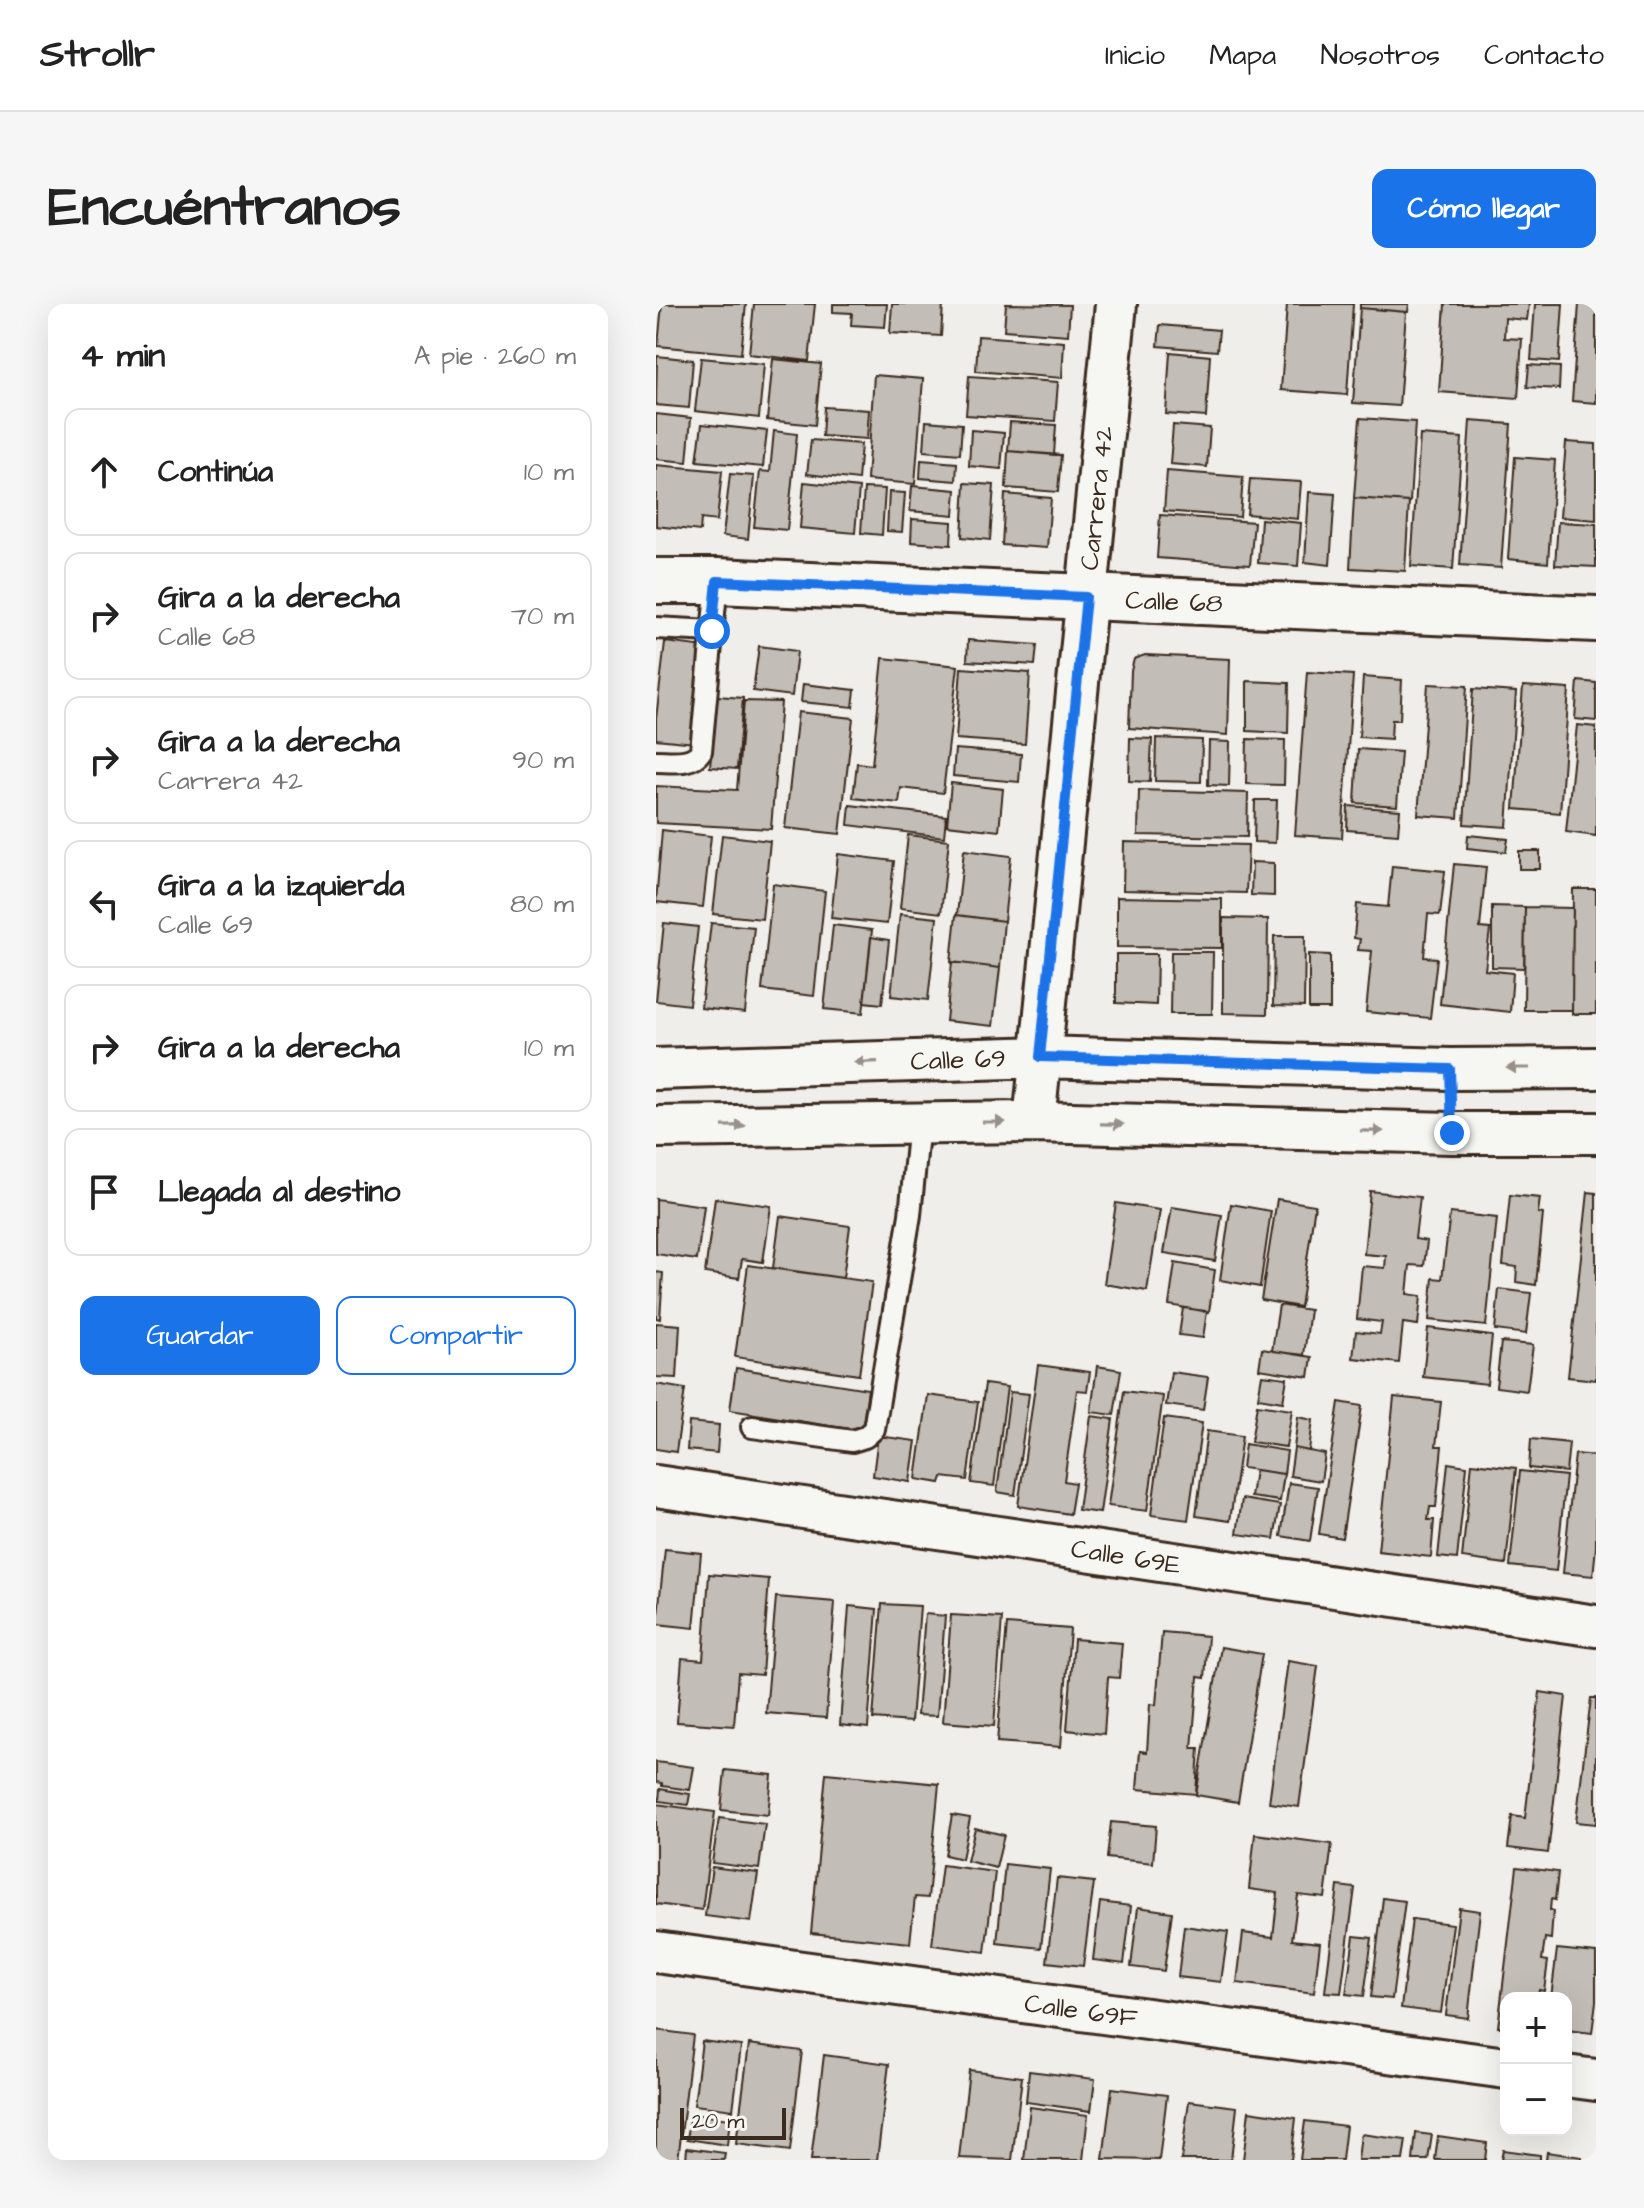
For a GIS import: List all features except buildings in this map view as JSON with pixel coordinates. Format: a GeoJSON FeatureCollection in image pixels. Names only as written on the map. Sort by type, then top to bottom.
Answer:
{"type":"FeatureCollection","features":[{"type":"Feature","properties":{"kind":"street","name":"Carrera 42"},"geometry":{"type":"LineString","coordinates":[[1034,1122],[1116,304]]}},
{"type":"Feature","properties":{"kind":"street","name":"Calle 68"},"geometry":{"type":"LineString","coordinates":[[656,581],[717,581],[1596,619]]}},
{"type":"Feature","properties":{"kind":"street","name":"Calle 69"},"geometry":{"type":"LineString","coordinates":[[656,1069],[1040,1057],[1450,1069],[1596,1068]]}},
{"type":"Feature","properties":{"kind":"street"},"geometry":{"type":"LineString","coordinates":[[1450,1069],[1452,1133]]}},
{"type":"Feature","properties":{"kind":"street"},"geometry":{"type":"LineString","coordinates":[[656,1127],[1034,1122],[1452,1133],[1596,1133]]}},
{"type":"Feature","properties":{"kind":"street","name":"Calle 69E"},"geometry":{"type":"LineString","coordinates":[[656,1486],[1596,1626]]}},
{"type":"Feature","properties":{"kind":"street","name":"Calle 69F"},"geometry":{"type":"LineString","coordinates":[[656,1952],[1500,2067]]}},
{"type":"Feature","properties":{"kind":"street"},"geometry":{"type":"LineString","coordinates":[[1572,2077],[1596,2080]]}},
{"type":"Feature","properties":{"kind":"lane"},"geometry":{"type":"LineString","coordinates":[[656,761],[689,760],[701,751],[717,581]]}},
{"type":"Feature","properties":{"kind":"lane"},"geometry":{"type":"LineString","coordinates":[[656,632],[712,631]]}},
{"type":"Feature","properties":{"kind":"lane"},"geometry":{"type":"LineString","coordinates":[[752,1427],[852,1441],[865,1437],[874,1429],[910,1215],[919,1123]]}},
{"type":"Feature","properties":{"kind":"route"},"geometry":{"type":"LineString","coordinates":[[712,631],[717,581],[1086,597],[1040,1057],[1450,1069],[1452,1133]]}}]}
